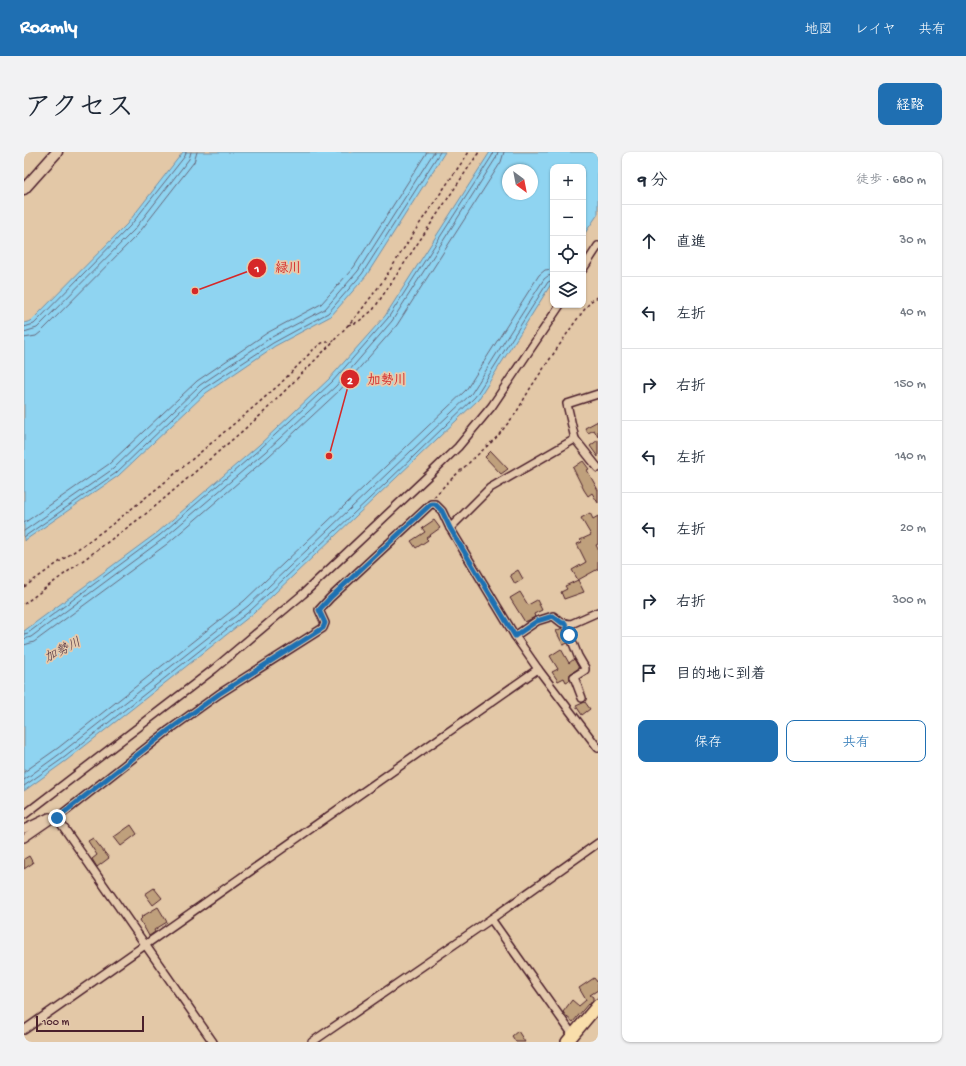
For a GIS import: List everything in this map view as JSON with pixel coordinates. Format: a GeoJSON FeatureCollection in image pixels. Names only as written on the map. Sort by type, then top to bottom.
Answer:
{"type":"FeatureCollection","features":[{"type":"Feature","properties":{"kind":"main road"},"geometry":{"type":"LineString","coordinates":[[24,189],[52,154]]}},
{"type":"Feature","properties":{"kind":"main road"},"geometry":{"type":"LineString","coordinates":[[570,1039],[598,1005]]}},
{"type":"Feature","properties":{"kind":"street"},"geometry":{"type":"LineString","coordinates":[[586,264],[598,246]]}},
{"type":"Feature","properties":{"kind":"street"},"geometry":{"type":"LineString","coordinates":[[24,815],[214,669],[303,594],[429,475],[458,447],[492,406],[558,308]]}},
{"type":"Feature","properties":{"kind":"street"},"geometry":{"type":"LineString","coordinates":[[598,394],[567,404],[575,439],[598,468]]}},
{"type":"Feature","properties":{"kind":"street"},"geometry":{"type":"LineString","coordinates":[[450,528],[490,488],[575,439]]}},
{"type":"Feature","properties":{"kind":"street"},"geometry":{"type":"LineString","coordinates":[[24,838],[55,818],[169,730],[219,694],[323,628],[325,623],[319,610],[431,504],[435,504],[442,511],[450,528],[515,636],[598,748]]}},
{"type":"Feature","properties":{"kind":"street"},"geometry":{"type":"LineString","coordinates":[[515,636],[537,621],[553,616],[562,623],[571,624],[598,612]]}},
{"type":"Feature","properties":{"kind":"street"},"geometry":{"type":"LineString","coordinates":[[565,623],[578,656],[586,668],[574,677],[582,698]]}},
{"type":"Feature","properties":{"kind":"street"},"geometry":{"type":"LineString","coordinates":[[24,1030],[538,669]]}},
{"type":"Feature","properties":{"kind":"street"},"geometry":{"type":"LineString","coordinates":[[24,829],[48,817],[55,818],[213,1042]]}},
{"type":"Feature","properties":{"kind":"street"},"geometry":{"type":"LineString","coordinates":[[312,1042],[491,919],[598,843]]}},
{"type":"Feature","properties":{"kind":"street"},"geometry":{"type":"LineString","coordinates":[[491,919],[570,1039]]}},
{"type":"Feature","properties":{"kind":"path"},"geometry":{"type":"LineString","coordinates":[[24,604],[151,510],[262,414],[334,341],[383,281],[422,220],[469,152]]}},
{"type":"Feature","properties":{"kind":"path"},"geometry":{"type":"LineString","coordinates":[[348,325],[358,322],[373,310],[479,152]]}},
{"type":"Feature","properties":{"kind":"path"},"geometry":{"type":"LineString","coordinates":[[431,504],[432,500],[447,483],[497,437],[511,419],[547,362],[575,322],[592,301],[598,297]]}},
{"type":"Feature","properties":{"kind":"path"},"geometry":{"type":"LineString","coordinates":[[24,587],[110,526],[164,483],[280,384],[314,349],[322,343],[334,341]]}},
{"type":"Feature","properties":{"kind":"water"},"geometry":{"type":"Polygon","coordinates":[[[183,152],[445,152],[366,276],[331,316],[275,346],[206,393],[118,476],[24,541],[24,323],[31,321],[127,224],[183,152]]]}},
{"type":"Feature","properties":{"kind":"water"},"geometry":{"type":"Polygon","coordinates":[[[490,152],[598,152],[598,214],[586,232],[586,164],[550,164],[550,286],[478,400],[254,613],[67,760],[24,791],[24,631],[158,532],[259,445],[329,379],[385,316],[490,152]]]}},
{"type":"Feature","properties":{"kind":"building"},"geometry":{"type":"Polygon","coordinates":[[[598,421],[598,437],[594,430],[588,433],[585,428],[598,421]]]}},
{"type":"Feature","properties":{"kind":"building"},"geometry":{"type":"Polygon","coordinates":[[[598,440],[598,457],[590,446],[598,440]]]}},
{"type":"Feature","properties":{"kind":"building"},"geometry":{"type":"Polygon","coordinates":[[[491,451],[508,469],[501,474],[485,457],[491,451]]]}},
{"type":"Feature","properties":{"kind":"building"},"geometry":{"type":"Polygon","coordinates":[[[583,461],[589,469],[587,470],[598,490],[598,503],[592,493],[588,496],[573,468],[583,461]]]}},
{"type":"Feature","properties":{"kind":"building"},"geometry":{"type":"Polygon","coordinates":[[[590,513],[593,519],[598,516],[598,544],[596,545],[598,549],[598,569],[578,580],[572,570],[586,562],[577,544],[582,542],[580,540],[591,535],[581,518],[590,513]]]}},
{"type":"Feature","properties":{"kind":"building"},"geometry":{"type":"Polygon","coordinates":[[[434,520],[440,528],[426,538],[428,540],[416,548],[411,541],[425,532],[422,528],[434,520]]]}},
{"type":"Feature","properties":{"kind":"building"},"geometry":{"type":"Polygon","coordinates":[[[518,570],[523,579],[515,584],[510,575],[518,570]]]}},
{"type":"Feature","properties":{"kind":"building"},"geometry":{"type":"Polygon","coordinates":[[[578,580],[584,592],[564,599],[561,592],[567,589],[565,586],[578,580]]]}},
{"type":"Feature","properties":{"kind":"building"},"geometry":{"type":"Polygon","coordinates":[[[520,592],[528,605],[537,600],[542,610],[534,614],[535,617],[525,622],[510,598],[520,592]]]}},
{"type":"Feature","properties":{"kind":"building"},"geometry":{"type":"Polygon","coordinates":[[[562,628],[568,643],[563,645],[556,631],[562,628]]]}},
{"type":"Feature","properties":{"kind":"building"},"geometry":{"type":"Polygon","coordinates":[[[561,649],[569,663],[574,659],[579,668],[570,674],[570,680],[566,682],[564,678],[558,681],[552,672],[558,669],[550,656],[561,649]]]}},
{"type":"Feature","properties":{"kind":"building"},"geometry":{"type":"Polygon","coordinates":[[[585,702],[590,709],[582,715],[576,706],[585,702]]]}},
{"type":"Feature","properties":{"kind":"building"},"geometry":{"type":"Polygon","coordinates":[[[131,825],[137,834],[121,846],[114,837],[131,825]]]}},
{"type":"Feature","properties":{"kind":"building"},"geometry":{"type":"Polygon","coordinates":[[[93,838],[109,858],[97,867],[92,859],[97,855],[88,841],[93,838]]]}},
{"type":"Feature","properties":{"kind":"building"},"geometry":{"type":"Polygon","coordinates":[[[29,856],[33,863],[24,869],[24,859],[29,856]]]}},
{"type":"Feature","properties":{"kind":"building"},"geometry":{"type":"Polygon","coordinates":[[[154,888],[162,898],[153,905],[145,894],[154,888]]]}},
{"type":"Feature","properties":{"kind":"building"},"geometry":{"type":"Polygon","coordinates":[[[158,907],[167,922],[154,930],[155,932],[149,936],[140,920],[142,918],[141,917],[158,907]]]}},
{"type":"Feature","properties":{"kind":"building"},"geometry":{"type":"Polygon","coordinates":[[[594,978],[598,983],[598,990],[590,995],[593,997],[593,1000],[573,1022],[563,1012],[572,1000],[579,1006],[586,1000],[579,988],[594,978]]]}},
{"type":"Feature","properties":{"kind":"building"},"geometry":{"type":"Polygon","coordinates":[[[518,1031],[525,1042],[516,1042],[512,1036],[518,1031]]]}},
{"type":"Feature","properties":{"kind":"place","name":"緑川"},"geometry":{"type":"Point","coordinates":[195,291]}},
{"type":"Feature","properties":{"kind":"place","name":"加勢川"},"geometry":{"type":"Point","coordinates":[329,456]}},
{"type":"Feature","properties":{"kind":"route"},"geometry":{"type":"LineString","coordinates":[[57,818],[169,730],[219,694],[323,628],[325,623],[324,618],[319,610],[431,504],[435,504],[442,511],[450,528],[515,636],[537,621],[553,616],[562,623],[565,623],[569,635]]}}]}
